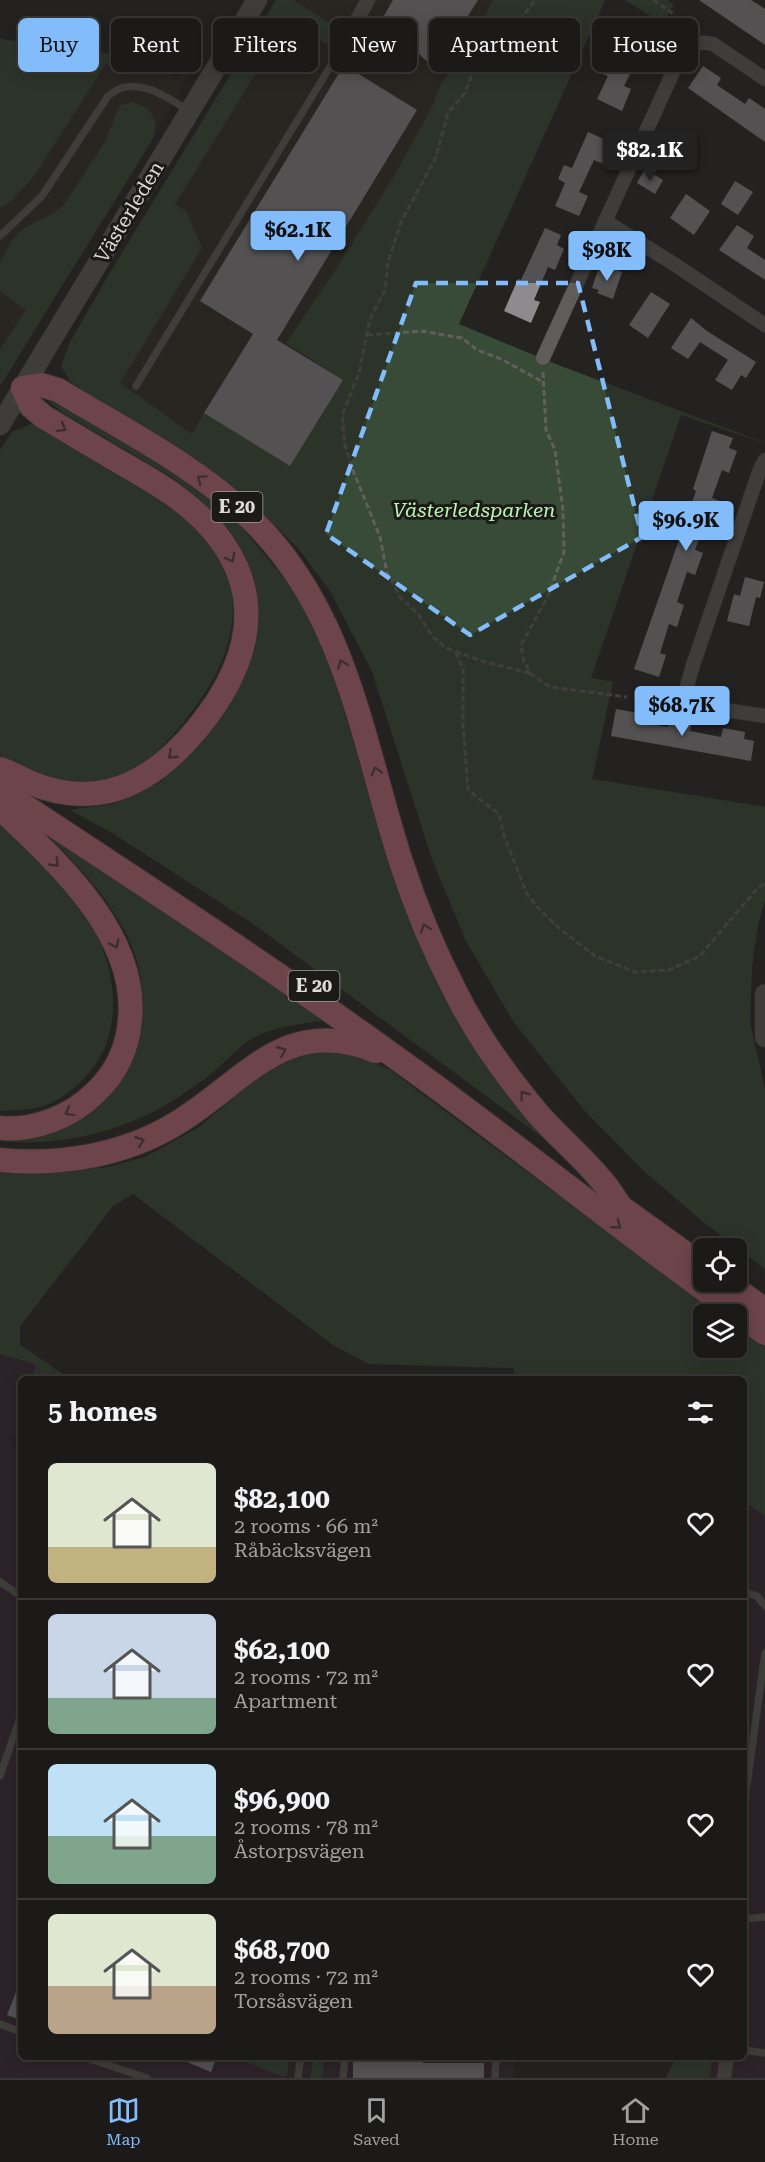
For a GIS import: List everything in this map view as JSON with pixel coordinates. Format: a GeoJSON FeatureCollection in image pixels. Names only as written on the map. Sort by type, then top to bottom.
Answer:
{"type":"FeatureCollection","features":[{"type":"Feature","properties":{"kind":"highway","name":"E 20"},"geometry":{"type":"LineString","coordinates":[[0,769],[51,790],[69,794],[110,791],[147,775],[177,752],[220,701],[239,659],[245,637],[247,614],[242,587],[223,543],[184,502],[44,417],[31,406],[23,388],[41,385],[58,390],[165,455],[217,490],[253,521],[280,551],[306,588],[337,648],[356,701],[401,863],[428,935],[457,997],[538,1114],[603,1181],[620,1206]]}},
{"type":"Feature","properties":{"kind":"highway","name":"E 20"},"geometry":{"type":"LineString","coordinates":[[0,776],[306,980],[693,1259]]}},
{"type":"Feature","properties":{"kind":"highway","name":"E 20"},"geometry":{"type":"LineString","coordinates":[[0,790],[214,931],[403,1062],[641,1244],[765,1333]]}},
{"type":"Feature","properties":{"kind":"highway"},"geometry":{"type":"LineString","coordinates":[[0,808],[71,880],[106,925],[126,970],[131,1006],[129,1031],[117,1066],[106,1083],[86,1102],[63,1116],[36,1126],[0,1128]]}},
{"type":"Feature","properties":{"kind":"highway","name":"E 20"},"geometry":{"type":"LineString","coordinates":[[0,1160],[18,1162],[63,1159],[110,1152],[142,1141],[176,1124],[257,1063],[297,1045],[314,1042],[346,1042],[403,1062]]}},
{"type":"Feature","properties":{"kind":"highway"},"geometry":{"type":"LineString","coordinates":[[740,1292],[765,1310]]}},
{"type":"Feature","properties":{"kind":"main road","name":"Västerleden"},"geometry":{"type":"LineString","coordinates":[[0,425],[257,0]]}},
{"type":"Feature","properties":{"kind":"main road"},"geometry":{"type":"LineString","coordinates":[[765,994],[765,1036]]}},
{"type":"Feature","properties":{"kind":"street"},"geometry":{"type":"LineString","coordinates":[[358,18],[368,0]]}},
{"type":"Feature","properties":{"kind":"street"},"geometry":{"type":"LineString","coordinates":[[698,44],[713,44],[765,79]]}},
{"type":"Feature","properties":{"kind":"street"},"geometry":{"type":"LineString","coordinates":[[543,358],[672,72]]}},
{"type":"Feature","properties":{"kind":"street"},"geometry":{"type":"LineString","coordinates":[[605,222],[674,264],[765,325]]}},
{"type":"Feature","properties":{"kind":"street"},"geometry":{"type":"LineString","coordinates":[[682,704],[693,665],[765,460]]}},
{"type":"Feature","properties":{"kind":"street"},"geometry":{"type":"LineString","coordinates":[[640,697],[682,704],[705,705],[765,716]]}},
{"type":"Feature","properties":{"kind":"street"},"geometry":{"type":"LineString","coordinates":[[724,2078],[726,2060]]}},
{"type":"Feature","properties":{"kind":"lane"},"geometry":{"type":"LineString","coordinates":[[136,386],[330,67]]}},
{"type":"Feature","properties":{"kind":"lane"},"geometry":{"type":"LineString","coordinates":[[0,235],[42,196],[108,96],[123,87],[140,87],[153,91],[190,111]]}},
{"type":"Feature","properties":{"kind":"lane"},"geometry":{"type":"LineString","coordinates":[[0,1582],[18,1594]]}},
{"type":"Feature","properties":{"kind":"lane"},"geometry":{"type":"LineString","coordinates":[[747,1593],[757,1596],[765,1606]]}},
{"type":"Feature","properties":{"kind":"lane"},"geometry":{"type":"LineString","coordinates":[[747,1784],[765,1653]]}},
{"type":"Feature","properties":{"kind":"lane"},"geometry":{"type":"LineString","coordinates":[[0,1776],[18,1724]]}},
{"type":"Feature","properties":{"kind":"lane"},"geometry":{"type":"LineString","coordinates":[[747,1919],[765,1917]]}},
{"type":"Feature","properties":{"kind":"lane"},"geometry":{"type":"LineString","coordinates":[[0,2024],[18,2031]]}},
{"type":"Feature","properties":{"kind":"lane"},"geometry":{"type":"LineString","coordinates":[[747,2050],[765,2053]]}},
{"type":"Feature","properties":{"kind":"lane"},"geometry":{"type":"LineString","coordinates":[[93,2060],[147,2078]]}},
{"type":"Feature","properties":{"kind":"lane"},"geometry":{"type":"LineString","coordinates":[[298,2078],[300,2060]]}},
{"type":"Feature","properties":{"kind":"lane"},"geometry":{"type":"LineString","coordinates":[[343,2078],[345,2060]]}},
{"type":"Feature","properties":{"kind":"lane"},"geometry":{"type":"LineString","coordinates":[[495,2078],[496,2060]]}},
{"type":"Feature","properties":{"kind":"path"},"geometry":{"type":"LineString","coordinates":[[535,0],[518,23],[498,38],[475,66],[465,93],[448,113],[436,157],[401,222],[388,262],[385,290],[370,319],[359,373],[342,415],[345,445],[380,537],[387,573],[400,597],[418,614],[432,636],[446,648],[530,673],[550,687],[640,697]]}},
{"type":"Feature","properties":{"kind":"path"},"geometry":{"type":"LineString","coordinates":[[652,0],[677,18]]}},
{"type":"Feature","properties":{"kind":"path"},"geometry":{"type":"LineString","coordinates":[[367,335],[421,331],[462,338],[477,350],[520,369],[543,383]]}},
{"type":"Feature","properties":{"kind":"path"},"geometry":{"type":"LineString","coordinates":[[530,673],[524,661],[521,645],[548,596],[564,552],[563,510],[555,450],[546,430],[543,358]]}},
{"type":"Feature","properties":{"kind":"path"},"geometry":{"type":"LineString","coordinates":[[456,652],[463,669],[463,725],[468,790],[499,814],[504,836],[527,894],[560,929],[595,956],[635,972],[669,970],[700,956],[744,904],[765,884]]}},
{"type":"Feature","properties":{"kind":"highlighted area"},"geometry":{"type":"Polygon","coordinates":[[[416,283],[578,283],[642,537],[470,635],[326,534],[416,283]]]}},
{"type":"Feature","properties":{"kind":"shaded area"},"geometry":{"type":"Polygon","coordinates":[[[276,0],[493,0],[483,18],[429,18],[429,72],[450,72],[442,82],[432,107],[394,176],[338,266],[286,343],[343,380],[290,466],[204,414],[192,434],[119,383],[202,248],[158,196],[233,72],[318,72],[318,18],[265,18],[276,0]]]}},
{"type":"Feature","properties":{"kind":"shaded area"},"geometry":{"type":"Polygon","coordinates":[[[111,61],[111,72],[162,72],[177,77],[189,73],[151,142],[0,386],[0,208],[11,201],[105,65],[111,61]]]}},
{"type":"Feature","properties":{"kind":"shaded area"},"geometry":{"type":"Polygon","coordinates":[[[0,1354],[36,1364],[33,1376],[18,1376],[18,1426],[13,1444],[18,1446],[18,2060],[514,2060],[515,2078],[0,2078],[0,1354]]]}},
{"type":"Feature","properties":{"kind":"shaded area"},"geometry":{"type":"Polygon","coordinates":[[[747,1503],[765,1516],[765,2078],[710,2078],[712,2060],[747,2060],[747,1503]]]}},
{"type":"Feature","properties":{"kind":"green space","name":"Västerledsparken"},"geometry":{"type":"Polygon","coordinates":[[[276,0],[293,0],[330,23],[330,42],[328,45],[318,39],[318,18],[265,18],[276,0]]]}},
{"type":"Feature","properties":{"kind":"green space","name":"Västerledsparken"},"geometry":{"type":"Polygon","coordinates":[[[493,0],[605,0],[597,18],[592,18],[592,29],[580,55],[580,18],[483,18],[493,0]]]}},
{"type":"Feature","properties":{"kind":"green space"},"geometry":{"type":"Polygon","coordinates":[[[625,0],[667,0],[674,5],[665,18],[654,18],[625,0]]]}},
{"type":"Feature","properties":{"kind":"green space"},"geometry":{"type":"Polygon","coordinates":[[[0,39],[18,41],[18,72],[99,72],[99,52],[111,54],[111,61],[105,65],[34,176],[11,201],[0,208],[0,39]]]}},
{"type":"Feature","properties":{"kind":"green space","name":"Västerledsparken"},"geometry":{"type":"Polygon","coordinates":[[[232,72],[257,72],[175,204],[186,211],[202,248],[120,383],[192,434],[204,413],[290,466],[343,380],[286,343],[338,266],[394,176],[432,107],[442,82],[450,72],[573,72],[459,324],[553,363],[765,443],[681,415],[591,678],[613,682],[592,779],[765,807],[765,900],[758,924],[752,967],[750,1022],[765,1090],[765,1269],[747,1255],[747,1238],[725,1238],[644,1171],[585,1111],[513,1021],[466,941],[432,859],[372,671],[330,591],[298,548],[258,509],[217,475],[90,396],[70,381],[61,366],[70,342],[232,72]]]}},
{"type":"Feature","properties":{"kind":"green space"},"geometry":{"type":"Polygon","coordinates":[[[133,102],[151,112],[154,117],[155,128],[151,142],[0,386],[0,350],[26,310],[0,291],[0,262],[19,232],[63,206],[105,142],[120,105],[133,102]]]}},
{"type":"Feature","properties":{"kind":"green space"},"geometry":{"type":"Polygon","coordinates":[[[47,395],[180,475],[234,518],[299,597],[324,650],[392,875],[414,931],[562,1152],[252,923],[114,834],[70,810],[113,804],[161,782],[217,717],[238,683],[243,554],[228,529],[208,506],[175,479],[62,412],[45,398],[47,395]]]}},
{"type":"Feature","properties":{"kind":"green space"},"geometry":{"type":"Polygon","coordinates":[[[34,423],[182,513],[215,550],[226,573],[232,596],[233,619],[228,642],[221,663],[197,705],[153,755],[118,777],[89,784],[55,780],[0,755],[0,450],[12,432],[34,423]]]}},
{"type":"Feature","properties":{"kind":"green space"},"geometry":{"type":"Polygon","coordinates":[[[26,814],[322,1021],[280,1028],[255,1037],[218,1068],[172,1101],[153,1112],[111,1129],[45,1142],[0,1141],[0,1133],[63,1123],[137,1023],[142,1009],[140,972],[132,946],[119,921],[103,896],[84,873],[26,814]]]}},
{"type":"Feature","properties":{"kind":"green space"},"geometry":{"type":"Polygon","coordinates":[[[0,820],[60,882],[90,923],[108,964],[113,1007],[111,1029],[104,1049],[93,1068],[77,1085],[61,1097],[43,1106],[2,1111],[0,1111],[0,820]]]}},
{"type":"Feature","properties":{"kind":"green space"},"geometry":{"type":"Polygon","coordinates":[[[333,1050],[390,1070],[704,1304],[693,1304],[693,1358],[747,1358],[747,1334],[765,1347],[765,1516],[747,1503],[747,1376],[514,1376],[514,1368],[369,1364],[333,1345],[133,1194],[113,1206],[20,1326],[20,1345],[66,1376],[33,1376],[36,1364],[0,1354],[0,1169],[104,1168],[145,1157],[199,1127],[254,1081],[280,1063],[308,1053],[333,1050]]]}},
{"type":"Feature","properties":{"kind":"green space"},"geometry":{"type":"Polygon","coordinates":[[[242,2060],[289,2060],[287,2075],[284,2077],[242,2060]]]}},
{"type":"Feature","properties":{"kind":"green space"},"geometry":{"type":"Polygon","coordinates":[[[313,2060],[325,2060],[322,2078],[310,2078],[313,2060]]]}},
{"type":"Feature","properties":{"kind":"green space"},"geometry":{"type":"Polygon","coordinates":[[[675,2060],[712,2060],[710,2078],[666,2078],[675,2060]]]}},
{"type":"Feature","properties":{"kind":"building"},"geometry":{"type":"Polygon","coordinates":[[[393,0],[478,0],[467,18],[429,18],[429,63],[417,52],[417,18],[383,18],[393,0]]]}},
{"type":"Feature","properties":{"kind":"building"},"geometry":{"type":"Polygon","coordinates":[[[699,0],[751,0],[765,9],[765,45],[699,0]]]}},
{"type":"Feature","properties":{"kind":"building"},"geometry":{"type":"Polygon","coordinates":[[[703,66],[721,78],[717,85],[745,104],[749,98],[765,109],[765,142],[688,88],[703,66]]]}},
{"type":"Feature","properties":{"kind":"building"},"geometry":{"type":"Polygon","coordinates":[[[340,72],[355,72],[417,110],[277,340],[343,380],[290,466],[204,413],[253,334],[200,301],[340,72]]]}},
{"type":"Feature","properties":{"kind":"building"},"geometry":{"type":"Polygon","coordinates":[[[604,72],[631,72],[624,86],[631,89],[622,111],[597,99],[608,76],[603,74],[604,72]]]}},
{"type":"Feature","properties":{"kind":"building"},"geometry":{"type":"Polygon","coordinates":[[[588,132],[613,143],[603,164],[594,160],[579,192],[588,196],[579,216],[555,206],[565,183],[558,179],[564,165],[572,168],[588,132]]]}},
{"type":"Feature","properties":{"kind":"building"},"geometry":{"type":"Polygon","coordinates":[[[645,169],[663,180],[655,194],[637,183],[645,169]]]}},
{"type":"Feature","properties":{"kind":"building"},"geometry":{"type":"Polygon","coordinates":[[[735,181],[753,192],[738,215],[721,204],[735,181]]]}},
{"type":"Feature","properties":{"kind":"building"},"geometry":{"type":"Polygon","coordinates":[[[686,194],[710,211],[694,235],[670,218],[686,194]]]}},
{"type":"Feature","properties":{"kind":"building"},"geometry":{"type":"Polygon","coordinates":[[[737,225],[754,236],[747,248],[765,260],[765,280],[719,250],[737,225]]]}},
{"type":"Feature","properties":{"kind":"building"},"geometry":{"type":"Polygon","coordinates":[[[545,228],[561,235],[557,245],[564,249],[555,270],[548,267],[534,300],[540,302],[531,323],[504,311],[545,228]]]}},
{"type":"Feature","properties":{"kind":"building"},"geometry":{"type":"Polygon","coordinates":[[[606,266],[622,272],[613,299],[597,293],[599,290],[592,288],[598,270],[604,273],[606,266]]]}},
{"type":"Feature","properties":{"kind":"building"},"geometry":{"type":"Polygon","coordinates":[[[651,292],[670,304],[648,338],[629,325],[651,292]]]}},
{"type":"Feature","properties":{"kind":"building"},"geometry":{"type":"Polygon","coordinates":[[[691,318],[756,362],[746,378],[741,375],[732,390],[715,380],[728,360],[700,342],[688,359],[671,348],[691,318]]]}},
{"type":"Feature","properties":{"kind":"building"},"geometry":{"type":"Polygon","coordinates":[[[712,431],[733,438],[729,448],[737,451],[729,473],[722,470],[712,498],[720,501],[713,524],[705,521],[695,550],[703,553],[695,575],[687,572],[677,602],[684,605],[677,627],[669,624],[660,653],[666,655],[659,677],[634,669],[696,491],[693,489],[712,431]]]}},
{"type":"Feature","properties":{"kind":"building"},"geometry":{"type":"Polygon","coordinates":[[[745,577],[764,582],[760,598],[756,597],[749,626],[727,621],[734,594],[740,596],[745,577]]]}},
{"type":"Feature","properties":{"kind":"building"},"geometry":{"type":"Polygon","coordinates":[[[616,709],[638,713],[637,722],[668,727],[669,719],[692,723],[690,731],[721,737],[723,728],[745,732],[744,739],[754,741],[751,761],[611,736],[616,709]]]}},
{"type":"Feature","properties":{"kind":"building"},"geometry":{"type":"Polygon","coordinates":[[[18,1987],[18,2019],[7,2015],[18,1987]]]}},
{"type":"Feature","properties":{"kind":"building"},"geometry":{"type":"Polygon","coordinates":[[[182,2060],[216,2060],[211,2072],[182,2060]]]}},
{"type":"Feature","properties":{"kind":"building"},"geometry":{"type":"Polygon","coordinates":[[[353,2060],[484,2063],[484,2078],[353,2078],[353,2060]]]}}]}
